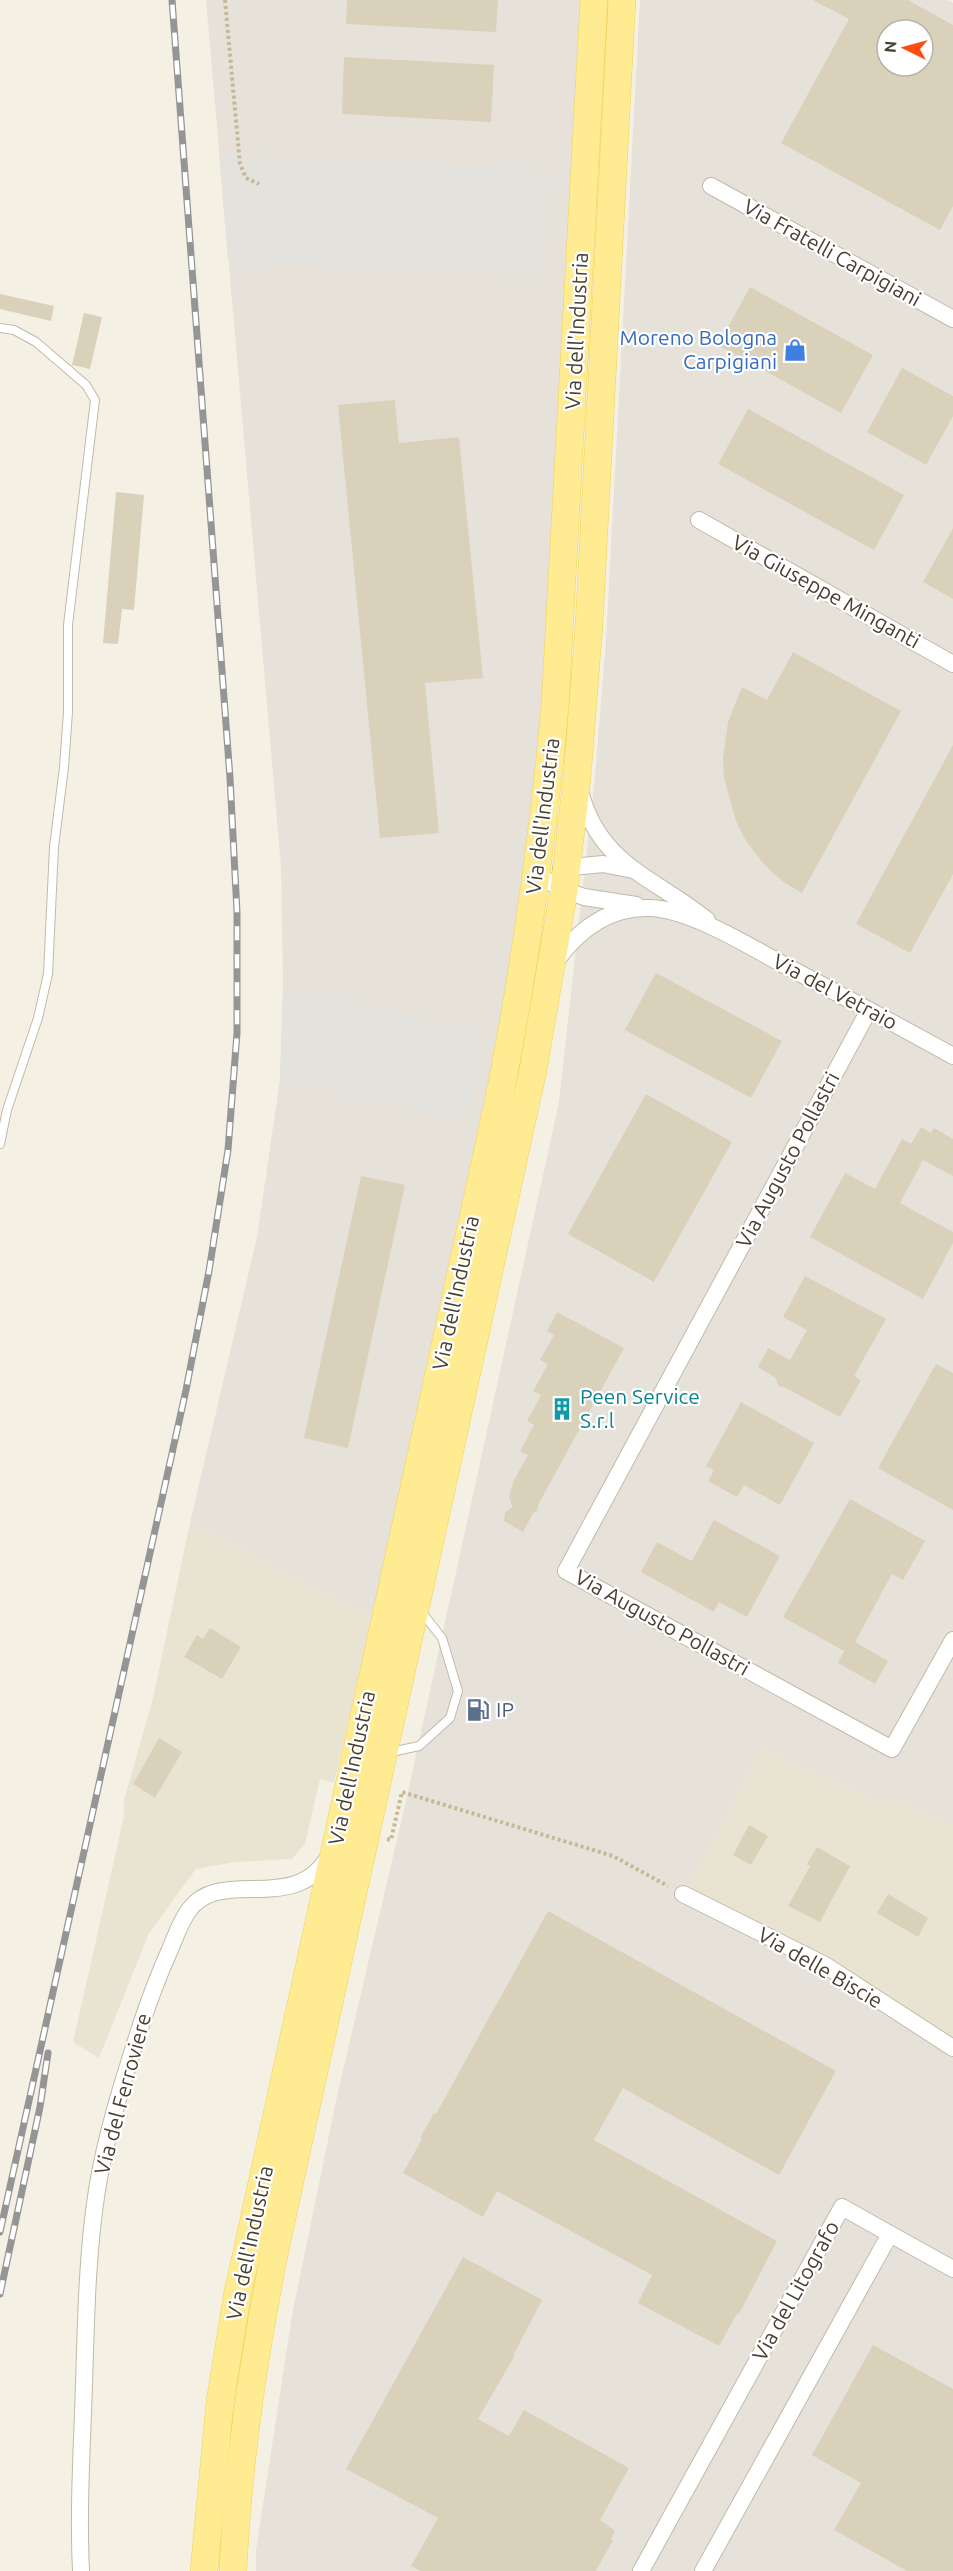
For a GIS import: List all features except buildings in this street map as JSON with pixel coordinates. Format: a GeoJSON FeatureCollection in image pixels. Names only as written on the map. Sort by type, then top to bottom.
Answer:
{"type":"FeatureCollection","features":[{"type":"Feature","properties":{"kind":"main road","name":"Via dell'Industria"},"geometry":{"type":"LineString","coordinates":[[204,2571],[220,2402],[237,2297],[499,1099],[527,950],[546,810],[556,695],[594,0]]}},
{"type":"Feature","properties":{"kind":"main road","name":"Via dell'Industria"},"geometry":{"type":"LineString","coordinates":[[233,2571],[245,2427],[263,2307],[533,1070],[552,966],[577,778],[589,626],[622,0]]}},
{"type":"Feature","properties":{"kind":"street","name":"Via Fratelli Carpigiani"},"geometry":{"type":"LineString","coordinates":[[711,186],[953,319]]}},
{"type":"Feature","properties":{"kind":"street","name":"Via Giuseppe Minganti"},"geometry":{"type":"LineString","coordinates":[[699,520],[953,663]]}},
{"type":"Feature","properties":{"kind":"street","name":"Via del Vetraio"},"geometry":{"type":"LineString","coordinates":[[577,778],[584,808],[594,830],[611,851],[634,870],[681,899],[717,928],[953,1056]]}},
{"type":"Feature","properties":{"kind":"street","name":"Via del Vetraio"},"geometry":{"type":"LineString","coordinates":[[537,875],[565,878],[603,864],[634,870]]}},
{"type":"Feature","properties":{"kind":"street","name":"Via del Vetraio"},"geometry":{"type":"LineString","coordinates":[[565,878],[584,897],[652,908],[717,928]]}},
{"type":"Feature","properties":{"kind":"street","name":"Via del Vetraio"},"geometry":{"type":"LineString","coordinates":[[552,966],[567,945],[585,928],[608,915],[627,910],[652,908]]}},
{"type":"Feature","properties":{"kind":"street","name":"Via Augusto Pollastri"},"geometry":{"type":"LineString","coordinates":[[869,1010],[566,1571],[892,1749],[953,1640]]}},
{"type":"Feature","properties":{"kind":"street","name":"Via del Ferroviere"},"geometry":{"type":"LineString","coordinates":[[81,2571],[88,2277],[97,2190],[115,2105],[150,1995],[189,1910],[198,1902],[215,1892],[297,1885],[315,1875],[322,1868],[336,1839]]}},
{"type":"Feature","properties":{"kind":"street","name":"Via delle Biscie"},"geometry":{"type":"LineString","coordinates":[[684,1894],[825,1965],[953,2048]]}},
{"type":"Feature","properties":{"kind":"street","name":"Via del Litografo"},"geometry":{"type":"LineString","coordinates":[[641,2571],[842,2207],[890,2234]]}},
{"type":"Feature","properties":{"kind":"street"},"geometry":{"type":"LineString","coordinates":[[703,2571],[890,2234],[953,2269]]}},
{"type":"Feature","properties":{"kind":"lane"},"geometry":{"type":"LineString","coordinates":[[0,328],[14,330],[36,342],[86,385],[95,400],[68,626],[68,712],[54,847],[48,974],[38,1018],[7,1110],[0,1143]]}},
{"type":"Feature","properties":{"kind":"lane"},"geometry":{"type":"LineString","coordinates":[[383,1754],[419,1746],[450,1718],[458,1691],[442,1638],[416,1606]]}},
{"type":"Feature","properties":{"kind":"path"},"geometry":{"type":"LineString","coordinates":[[225,0],[240,164],[246,178],[259,184]]}},
{"type":"Feature","properties":{"kind":"path"},"geometry":{"type":"LineString","coordinates":[[391,1840],[402,1792],[613,1856],[684,1894]]}},
{"type":"Feature","properties":{"kind":"shaded area"},"geometry":{"type":"Polygon","coordinates":[[[206,0],[582,0],[548,618],[539,753],[530,832],[498,1038],[372,1618],[190,1523],[257,1237],[280,1079],[283,987],[281,867],[206,0]]]}},
{"type":"Feature","properties":{"kind":"shaded area"},"geometry":{"type":"Polygon","coordinates":[[[640,0],[947,0],[953,3],[953,1826],[892,1798],[884,1804],[763,1750],[684,1893],[781,1940],[953,2048],[953,2571],[256,2571],[256,2550],[292,2315],[337,2096],[405,1805],[559,1102],[595,776],[606,639],[640,0]]]}},
{"type":"Feature","properties":{"kind":"shaded area"},"geometry":{"type":"Polygon","coordinates":[[[219,153],[550,172],[544,277],[228,260],[219,153]]]}},
{"type":"Feature","properties":{"kind":"shaded area"},"geometry":{"type":"Polygon","coordinates":[[[283,987],[483,1032],[465,1122],[280,1079],[283,987]]]}},
{"type":"Feature","properties":{"kind":"shaded area"},"geometry":{"type":"Polygon","coordinates":[[[190,1523],[372,1618],[334,1783],[320,1779],[305,1844],[292,1859],[236,1862],[196,1869],[149,1933],[99,2058],[73,2042],[124,1816],[124,1800],[153,1698],[190,1523]]]}},
{"type":"Feature","properties":{"kind":"shaded area"},"geometry":{"type":"Polygon","coordinates":[[[763,1750],[884,1804],[915,1780],[953,1800],[953,2048],[683,1894],[763,1750]]]}},
{"type":"Feature","properties":{"kind":"railway"},"geometry":{"type":"LineString","coordinates":[[0,2232],[186,1390],[209,1271],[228,1150],[237,1033],[237,912],[230,778],[172,0]]}},
{"type":"Feature","properties":{"kind":"railway"},"geometry":{"type":"LineString","coordinates":[[0,2294],[40,2107],[48,2053]]}},
{"type":"Feature","properties":{"kind":"place","name":"Moreno Bologna Carpigiani"},"geometry":{"type":"Point","coordinates":[795,350]}},
{"type":"Feature","properties":{"kind":"place","name":"Peen Service S.r.l"},"geometry":{"type":"Point","coordinates":[562,1409]}},
{"type":"Feature","properties":{"kind":"place","name":"IP"},"geometry":{"type":"Point","coordinates":[478,1710]}}]}
